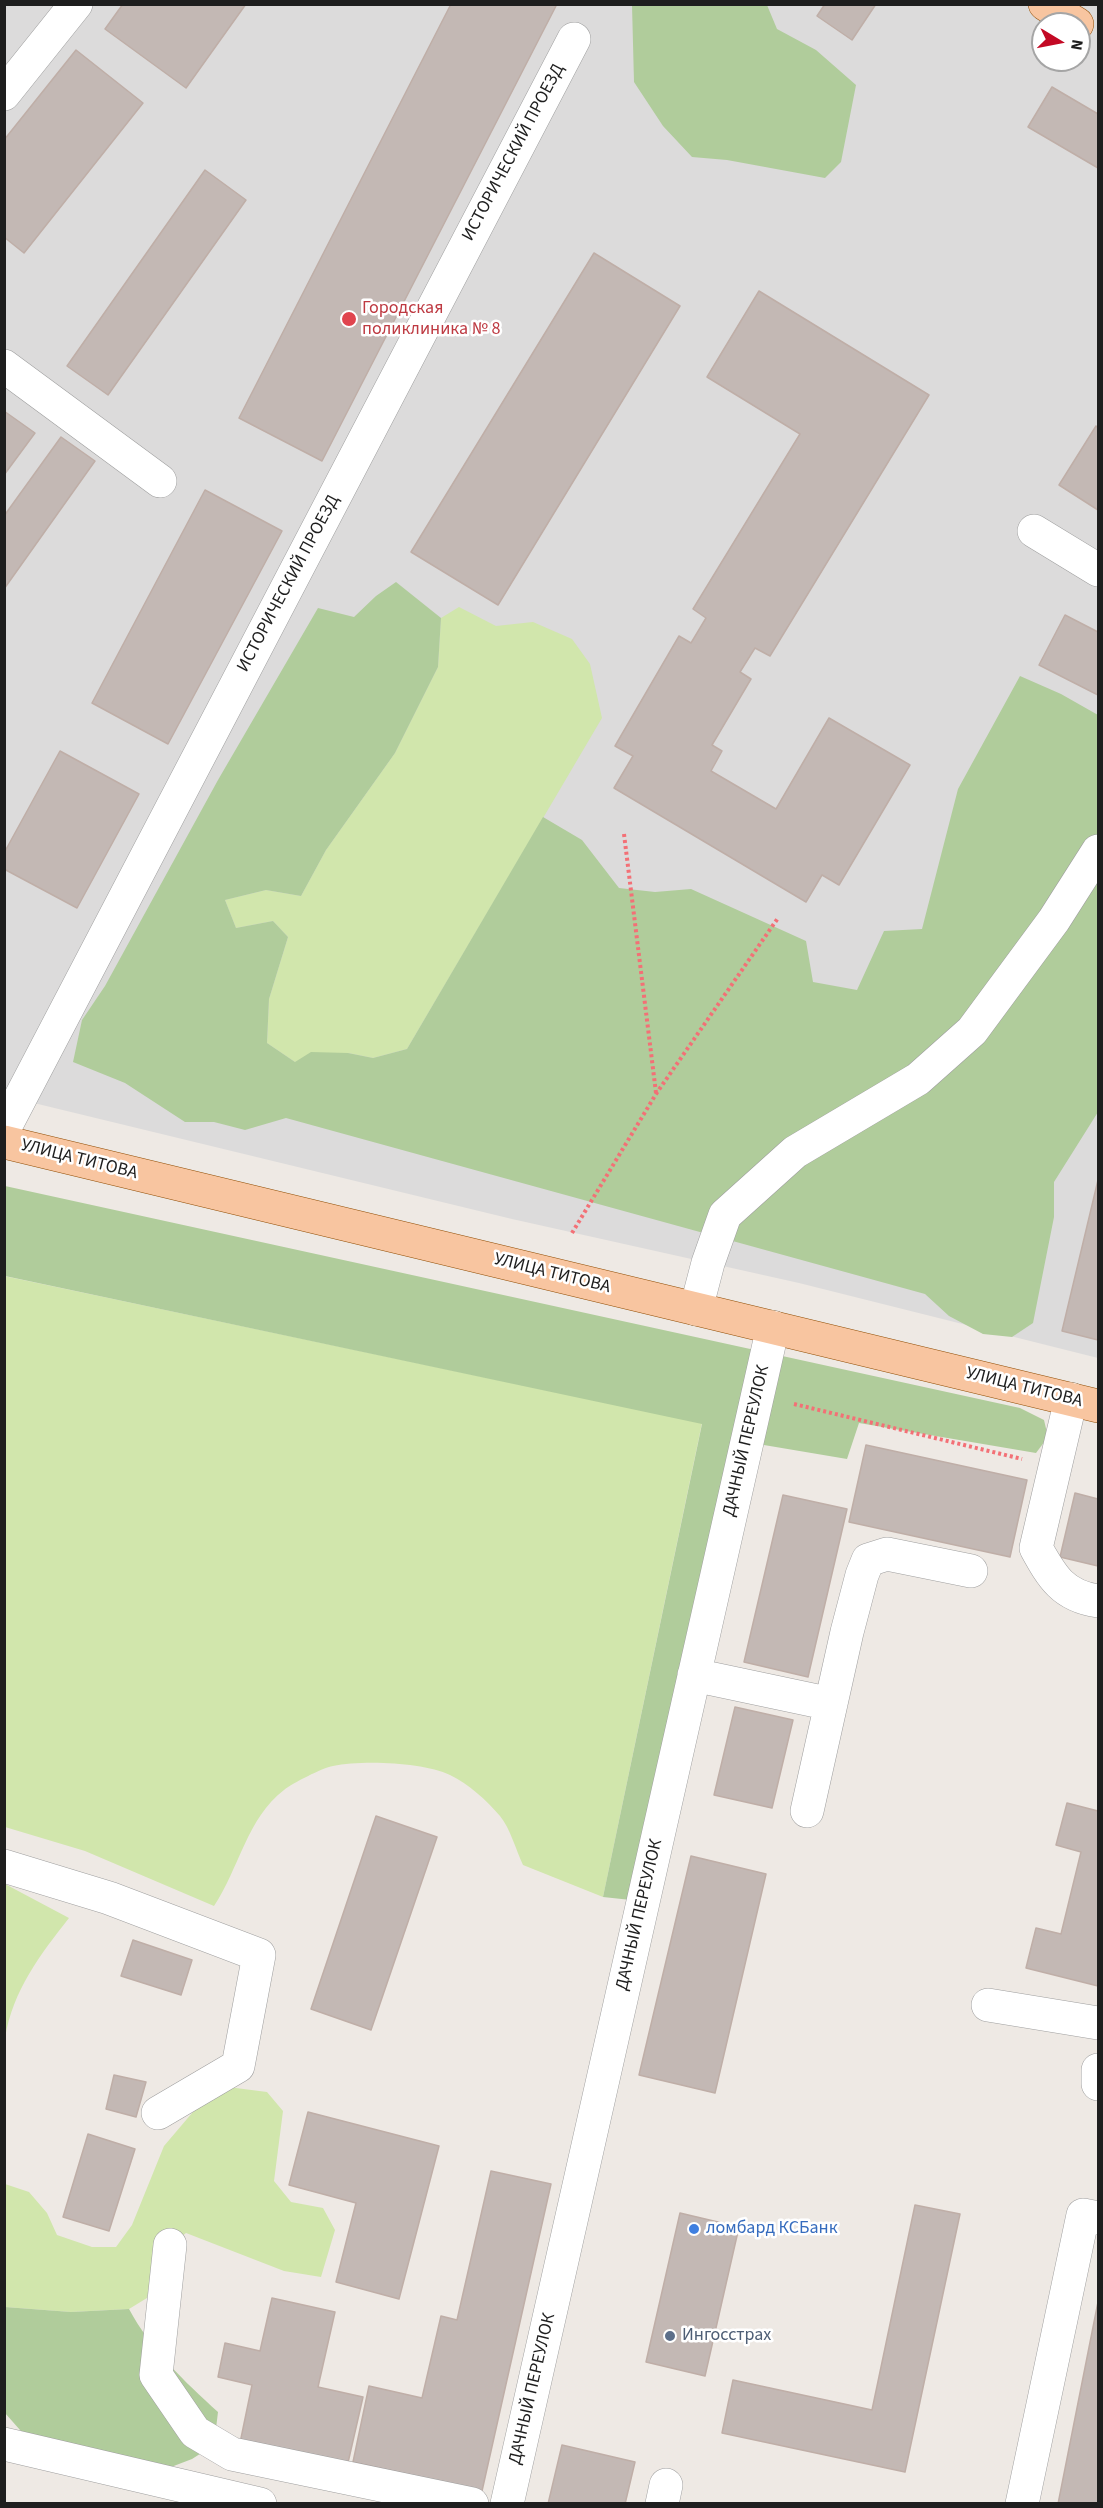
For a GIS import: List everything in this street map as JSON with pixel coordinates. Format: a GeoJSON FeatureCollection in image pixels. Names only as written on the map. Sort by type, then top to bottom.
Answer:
{"type":"FeatureCollection","features":[{"type":"Feature","properties":{"kind":"main road","name":"УЛИЦА ТИТОВА"},"geometry":{"type":"LineString","coordinates":[[4,1142],[1085,1402]]}},
{"type":"Feature","properties":{"kind":"street"},"geometry":{"type":"LineString","coordinates":[[4,94],[76,4]]}},
{"type":"Feature","properties":{"kind":"street","name":"ИСТОРИЧЕСКИЙ ПРОЕЗД"},"geometry":{"type":"LineString","coordinates":[[4,1129],[574,39]]}},
{"type":"Feature","properties":{"kind":"street"},"geometry":{"type":"LineString","coordinates":[[4,366],[160,481]]}},
{"type":"Feature","properties":{"kind":"street"},"geometry":{"type":"LineString","coordinates":[[1034,531],[1098,570]]}},
{"type":"Feature","properties":{"kind":"street"},"geometry":{"type":"LineString","coordinates":[[696,1309],[708,1263],[725,1215],[795,1152],[918,1079],[972,1031],[1053,920],[1098,851]]}},
{"type":"Feature","properties":{"kind":"street","name":"ДАЧНЫЙ ПЕРЕУЛОК"},"geometry":{"type":"LineString","coordinates":[[507,2504],[773,1327]]}},
{"type":"Feature","properties":{"kind":"street"},"geometry":{"type":"LineString","coordinates":[[1085,1402],[1056,1467],[1036,1548],[1053,1579],[1081,1599],[1098,1601]]}},
{"type":"Feature","properties":{"kind":"street"},"geometry":{"type":"LineString","coordinates":[[807,1812],[856,1598],[868,1560],[887,1554],[971,1571]]}},
{"type":"Feature","properties":{"kind":"street"},"geometry":{"type":"LineString","coordinates":[[694,1675],[831,1704]]}},
{"type":"Feature","properties":{"kind":"street"},"geometry":{"type":"LineString","coordinates":[[4,1866],[109,1898],[259,1955],[238,2066],[158,2113]]}},
{"type":"Feature","properties":{"kind":"street"},"geometry":{"type":"LineString","coordinates":[[988,2005],[1098,2023]]}},
{"type":"Feature","properties":{"kind":"street"},"geometry":{"type":"LineString","coordinates":[[1098,2070],[1098,2084]]}},
{"type":"Feature","properties":{"kind":"street"},"geometry":{"type":"LineString","coordinates":[[1022,2504],[1083,2215],[1098,2218]]}},
{"type":"Feature","properties":{"kind":"street"},"geometry":{"type":"LineString","coordinates":[[170,2245],[156,2375],[195,2432],[232,2454],[472,2504]]}},
{"type":"Feature","properties":{"kind":"street"},"geometry":{"type":"LineString","coordinates":[[4,2444],[260,2504]]}},
{"type":"Feature","properties":{"kind":"path"},"geometry":{"type":"LineString","coordinates":[[624,834],[656,1094]]}},
{"type":"Feature","properties":{"kind":"path"},"geometry":{"type":"LineString","coordinates":[[572,1233],[656,1094],[778,918]]}},
{"type":"Feature","properties":{"kind":"path"},"geometry":{"type":"LineString","coordinates":[[794,1404],[1056,1467]]}},
{"type":"Feature","properties":{"kind":"shaded area"},"geometry":{"type":"Polygon","coordinates":[[[5,5],[1098,5],[1098,1358],[799,1283],[512,1219],[5,1096],[5,5]]]}},
{"type":"Feature","properties":{"kind":"green space"},"geometry":{"type":"Polygon","coordinates":[[[632,5],[767,5],[777,29],[816,50],[856,85],[841,162],[825,178],[727,160],[692,157],[663,126],[634,82],[632,5]]]}},
{"type":"Feature","properties":{"kind":"green space"},"geometry":{"type":"Polygon","coordinates":[[[396,582],[441,618],[438,667],[395,753],[326,850],[301,896],[266,890],[225,900],[236,928],[273,921],[288,937],[269,999],[267,1043],[295,1062],[311,1052],[348,1053],[373,1058],[407,1049],[543,817],[582,840],[619,888],[655,892],[691,889],[806,941],[813,982],[857,990],[884,931],[922,929],[958,789],[1020,676],[1061,694],[1098,715],[1098,1112],[1054,1182],[1054,1217],[1033,1323],[1012,1337],[983,1334],[949,1316],[925,1294],[286,1118],[245,1130],[214,1122],[185,1122],[125,1083],[73,1062],[82,1020],[105,986],[218,780],[318,608],[354,617],[376,596],[396,582]]]}},
{"type":"Feature","properties":{"kind":"green space"},"geometry":{"type":"Polygon","coordinates":[[[459,607],[496,626],[533,622],[572,639],[590,664],[602,718],[407,1049],[373,1058],[348,1053],[295,1062],[267,1043],[269,999],[288,937],[273,921],[236,928],[225,900],[266,890],[301,896],[326,850],[395,753],[438,667],[441,618],[459,607]]]}},
{"type":"Feature","properties":{"kind":"green space"},"geometry":{"type":"Polygon","coordinates":[[[5,1186],[1020,1408],[1044,1420],[1048,1437],[1036,1453],[859,1423],[847,1459],[758,1444],[659,1903],[603,1897],[702,1424],[5,1276],[5,1186]]]}},
{"type":"Feature","properties":{"kind":"green space"},"geometry":{"type":"Polygon","coordinates":[[[4,1276],[702,1423],[603,1897],[523,1865],[504,1821],[477,1793],[450,1775],[409,1765],[376,1763],[333,1766],[308,1776],[284,1790],[271,1802],[252,1829],[223,1892],[214,1906],[85,1851],[5,1827],[4,1276]]]}},
{"type":"Feature","properties":{"kind":"green space"},"geometry":{"type":"Polygon","coordinates":[[[5,1884],[69,1918],[38,1960],[21,1989],[14,2004],[5,2038],[5,1884]]]}},
{"type":"Feature","properties":{"kind":"green space"},"geometry":{"type":"Polygon","coordinates":[[[228,2087],[267,2092],[283,2111],[274,2181],[291,2202],[323,2208],[335,2230],[321,2277],[284,2271],[186,2233],[156,2256],[147,2298],[129,2309],[71,2312],[5,2307],[5,2184],[29,2192],[47,2213],[57,2235],[92,2247],[116,2247],[132,2225],[164,2146],[198,2106],[228,2087]]]}},
{"type":"Feature","properties":{"kind":"green space"},"geometry":{"type":"Polygon","coordinates":[[[5,2307],[71,2312],[129,2309],[158,2351],[181,2377],[218,2412],[214,2445],[192,2459],[124,2485],[35,2447],[5,2413],[5,2307]]]}},
{"type":"Feature","properties":{"kind":"building"},"geometry":{"type":"Polygon","coordinates":[[[123,4],[246,4],[186,88],[105,29],[123,4]]]}},
{"type":"Feature","properties":{"kind":"building"},"geometry":{"type":"Polygon","coordinates":[[[451,4],[557,4],[322,461],[239,418],[451,4]]]}},
{"type":"Feature","properties":{"kind":"building"},"geometry":{"type":"Polygon","coordinates":[[[825,4],[876,4],[852,40],[817,16],[825,4]]]}},
{"type":"Feature","properties":{"kind":"building"},"geometry":{"type":"Polygon","coordinates":[[[76,50],[143,103],[24,253],[4,237],[4,140],[76,50]]]}},
{"type":"Feature","properties":{"kind":"building"},"geometry":{"type":"Polygon","coordinates":[[[1052,87],[1098,114],[1098,168],[1028,127],[1052,87]]]}},
{"type":"Feature","properties":{"kind":"building"},"geometry":{"type":"Polygon","coordinates":[[[205,170],[246,200],[108,395],[67,366],[205,170]]]}},
{"type":"Feature","properties":{"kind":"building"},"geometry":{"type":"Polygon","coordinates":[[[594,253],[680,306],[498,605],[411,552],[594,253]]]}},
{"type":"Feature","properties":{"kind":"building"},"geometry":{"type":"Polygon","coordinates":[[[759,291],[929,395],[770,656],[755,648],[740,672],[751,679],[712,745],[722,751],[711,771],[776,809],[829,718],[910,765],[839,885],[822,875],[806,902],[614,788],[633,756],[615,746],[679,636],[691,643],[706,618],[693,609],[800,434],[707,377],[759,291]]]}},
{"type":"Feature","properties":{"kind":"building"},"geometry":{"type":"Polygon","coordinates":[[[4,411],[35,433],[4,475],[4,411]]]}},
{"type":"Feature","properties":{"kind":"building"},"geometry":{"type":"Polygon","coordinates":[[[1096,426],[1098,428],[1098,510],[1059,485],[1096,426]]]}},
{"type":"Feature","properties":{"kind":"building"},"geometry":{"type":"Polygon","coordinates":[[[61,437],[95,461],[4,589],[4,516],[61,437]]]}},
{"type":"Feature","properties":{"kind":"building"},"geometry":{"type":"Polygon","coordinates":[[[205,490],[282,531],[168,744],[92,703],[205,490]]]}},
{"type":"Feature","properties":{"kind":"building"},"geometry":{"type":"Polygon","coordinates":[[[1065,615],[1098,632],[1098,695],[1039,665],[1065,615]]]}},
{"type":"Feature","properties":{"kind":"building"},"geometry":{"type":"Polygon","coordinates":[[[60,751],[139,794],[77,908],[4,869],[4,853],[60,751]]]}},
{"type":"Feature","properties":{"kind":"building"},"geometry":{"type":"Polygon","coordinates":[[[1098,1180],[1098,1340],[1062,1331],[1098,1180]]]}},
{"type":"Feature","properties":{"kind":"building"},"geometry":{"type":"Polygon","coordinates":[[[866,1445],[1027,1480],[1010,1557],[849,1522],[866,1445]]]}},
{"type":"Feature","properties":{"kind":"building"},"geometry":{"type":"Polygon","coordinates":[[[1075,1493],[1098,1499],[1098,1566],[1060,1557],[1075,1493]]]}},
{"type":"Feature","properties":{"kind":"building"},"geometry":{"type":"Polygon","coordinates":[[[783,1495],[847,1509],[808,1677],[744,1662],[783,1495]]]}},
{"type":"Feature","properties":{"kind":"building"},"geometry":{"type":"Polygon","coordinates":[[[735,1707],[793,1720],[772,1808],[714,1795],[735,1707]]]}},
{"type":"Feature","properties":{"kind":"building"},"geometry":{"type":"Polygon","coordinates":[[[1067,1803],[1098,1811],[1098,1986],[1026,1968],[1036,1928],[1061,1934],[1081,1852],[1056,1845],[1067,1803]]]}},
{"type":"Feature","properties":{"kind":"building"},"geometry":{"type":"Polygon","coordinates":[[[376,1816],[437,1837],[371,2030],[311,2009],[376,1816]]]}},
{"type":"Feature","properties":{"kind":"building"},"geometry":{"type":"Polygon","coordinates":[[[691,1856],[766,1874],[715,2093],[639,2075],[691,1856]]]}},
{"type":"Feature","properties":{"kind":"building"},"geometry":{"type":"Polygon","coordinates":[[[133,1940],[192,1960],[181,1995],[121,1976],[133,1940]]]}},
{"type":"Feature","properties":{"kind":"building"},"geometry":{"type":"Polygon","coordinates":[[[114,2075],[146,2082],[136,2117],[106,2109],[114,2075]]]}},
{"type":"Feature","properties":{"kind":"building"},"geometry":{"type":"Polygon","coordinates":[[[308,2112],[439,2146],[399,2299],[336,2282],[356,2203],[289,2185],[308,2112]]]}},
{"type":"Feature","properties":{"kind":"building"},"geometry":{"type":"Polygon","coordinates":[[[88,2134],[135,2149],[109,2231],[63,2217],[88,2134]]]}},
{"type":"Feature","properties":{"kind":"building"},"geometry":{"type":"Polygon","coordinates":[[[491,2171],[551,2184],[482,2491],[353,2462],[369,2386],[422,2398],[441,2316],[457,2320],[491,2171]]]}},
{"type":"Feature","properties":{"kind":"building"},"geometry":{"type":"Polygon","coordinates":[[[915,2205],[960,2214],[905,2472],[722,2433],[733,2380],[872,2410],[915,2205]]]}},
{"type":"Feature","properties":{"kind":"building"},"geometry":{"type":"Polygon","coordinates":[[[680,2213],[739,2227],[705,2376],[646,2362],[680,2213]]]}},
{"type":"Feature","properties":{"kind":"building"},"geometry":{"type":"Polygon","coordinates":[[[272,2298],[335,2312],[318,2387],[363,2397],[347,2467],[240,2443],[252,2385],[218,2377],[225,2343],[260,2351],[272,2298]]]}},
{"type":"Feature","properties":{"kind":"building"},"geometry":{"type":"Polygon","coordinates":[[[1098,2302],[1098,2504],[1058,2504],[1098,2302]]]}},
{"type":"Feature","properties":{"kind":"building"},"geometry":{"type":"Polygon","coordinates":[[[562,2445],[635,2462],[625,2504],[548,2504],[562,2445]]]}},
{"type":"Feature","properties":{"kind":"place","name":"Городская поликлиника № 8"},"geometry":{"type":"Point","coordinates":[349,319]}},
{"type":"Feature","properties":{"kind":"place","name":"ломбард КСБанк"},"geometry":{"type":"Point","coordinates":[694,2229]}},
{"type":"Feature","properties":{"kind":"place","name":"Ингосстрах"},"geometry":{"type":"Point","coordinates":[670,2336]}}]}
